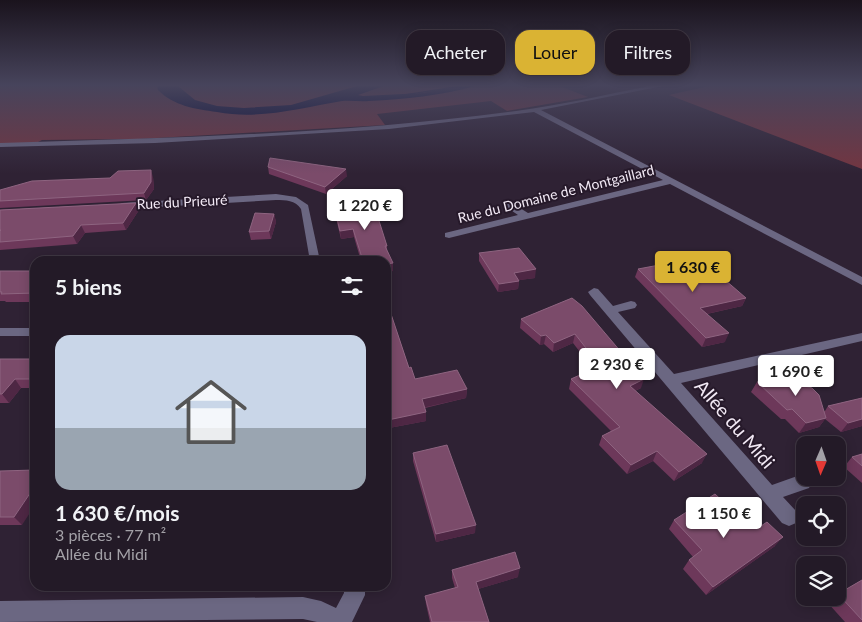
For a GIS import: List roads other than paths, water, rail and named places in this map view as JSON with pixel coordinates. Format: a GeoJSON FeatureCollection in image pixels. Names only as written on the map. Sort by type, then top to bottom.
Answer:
{"type":"FeatureCollection","features":[{"type":"Feature","properties":{"kind":"street"},"geometry":{"type":"LineString","coordinates":[[0,145],[145,142],[348,131],[498,115]]}},
{"type":"Feature","properties":{"kind":"street","name":"Rue du Domaine de Montgaillard"},"geometry":{"type":"LineString","coordinates":[[546,115],[862,282]]}},
{"type":"Feature","properties":{"kind":"street","name":"Rue du Domaine de Montgaillard"},"geometry":{"type":"LineString","coordinates":[[449,235],[671,181]]}},
{"type":"Feature","properties":{"kind":"street","name":"Rue du Prieuré"},"geometry":{"type":"LineString","coordinates":[[113,206],[276,197],[295,198],[304,204],[306,209],[314,256]]}},
{"type":"Feature","properties":{"kind":"street"},"geometry":{"type":"LineString","coordinates":[[509,205],[526,216]]}},
{"type":"Feature","properties":{"kind":"street","name":"Allée du Midi"},"geometry":{"type":"LineString","coordinates":[[594,292],[789,518]]}},
{"type":"Feature","properties":{"kind":"street"},"geometry":{"type":"LineString","coordinates":[[611,310],[631,305]]}},
{"type":"Feature","properties":{"kind":"street"},"geometry":{"type":"LineString","coordinates":[[0,332],[30,332]]}},
{"type":"Feature","properties":{"kind":"street","name":"Allée du Midi"},"geometry":{"type":"LineString","coordinates":[[670,380],[862,338]]}},
{"type":"Feature","properties":{"kind":"street"},"geometry":{"type":"LineString","coordinates":[[770,494],[796,485]]}},
{"type":"Feature","properties":{"kind":"street"},"geometry":{"type":"LineString","coordinates":[[0,612],[303,608],[322,612],[341,622],[354,591]]}}]}
